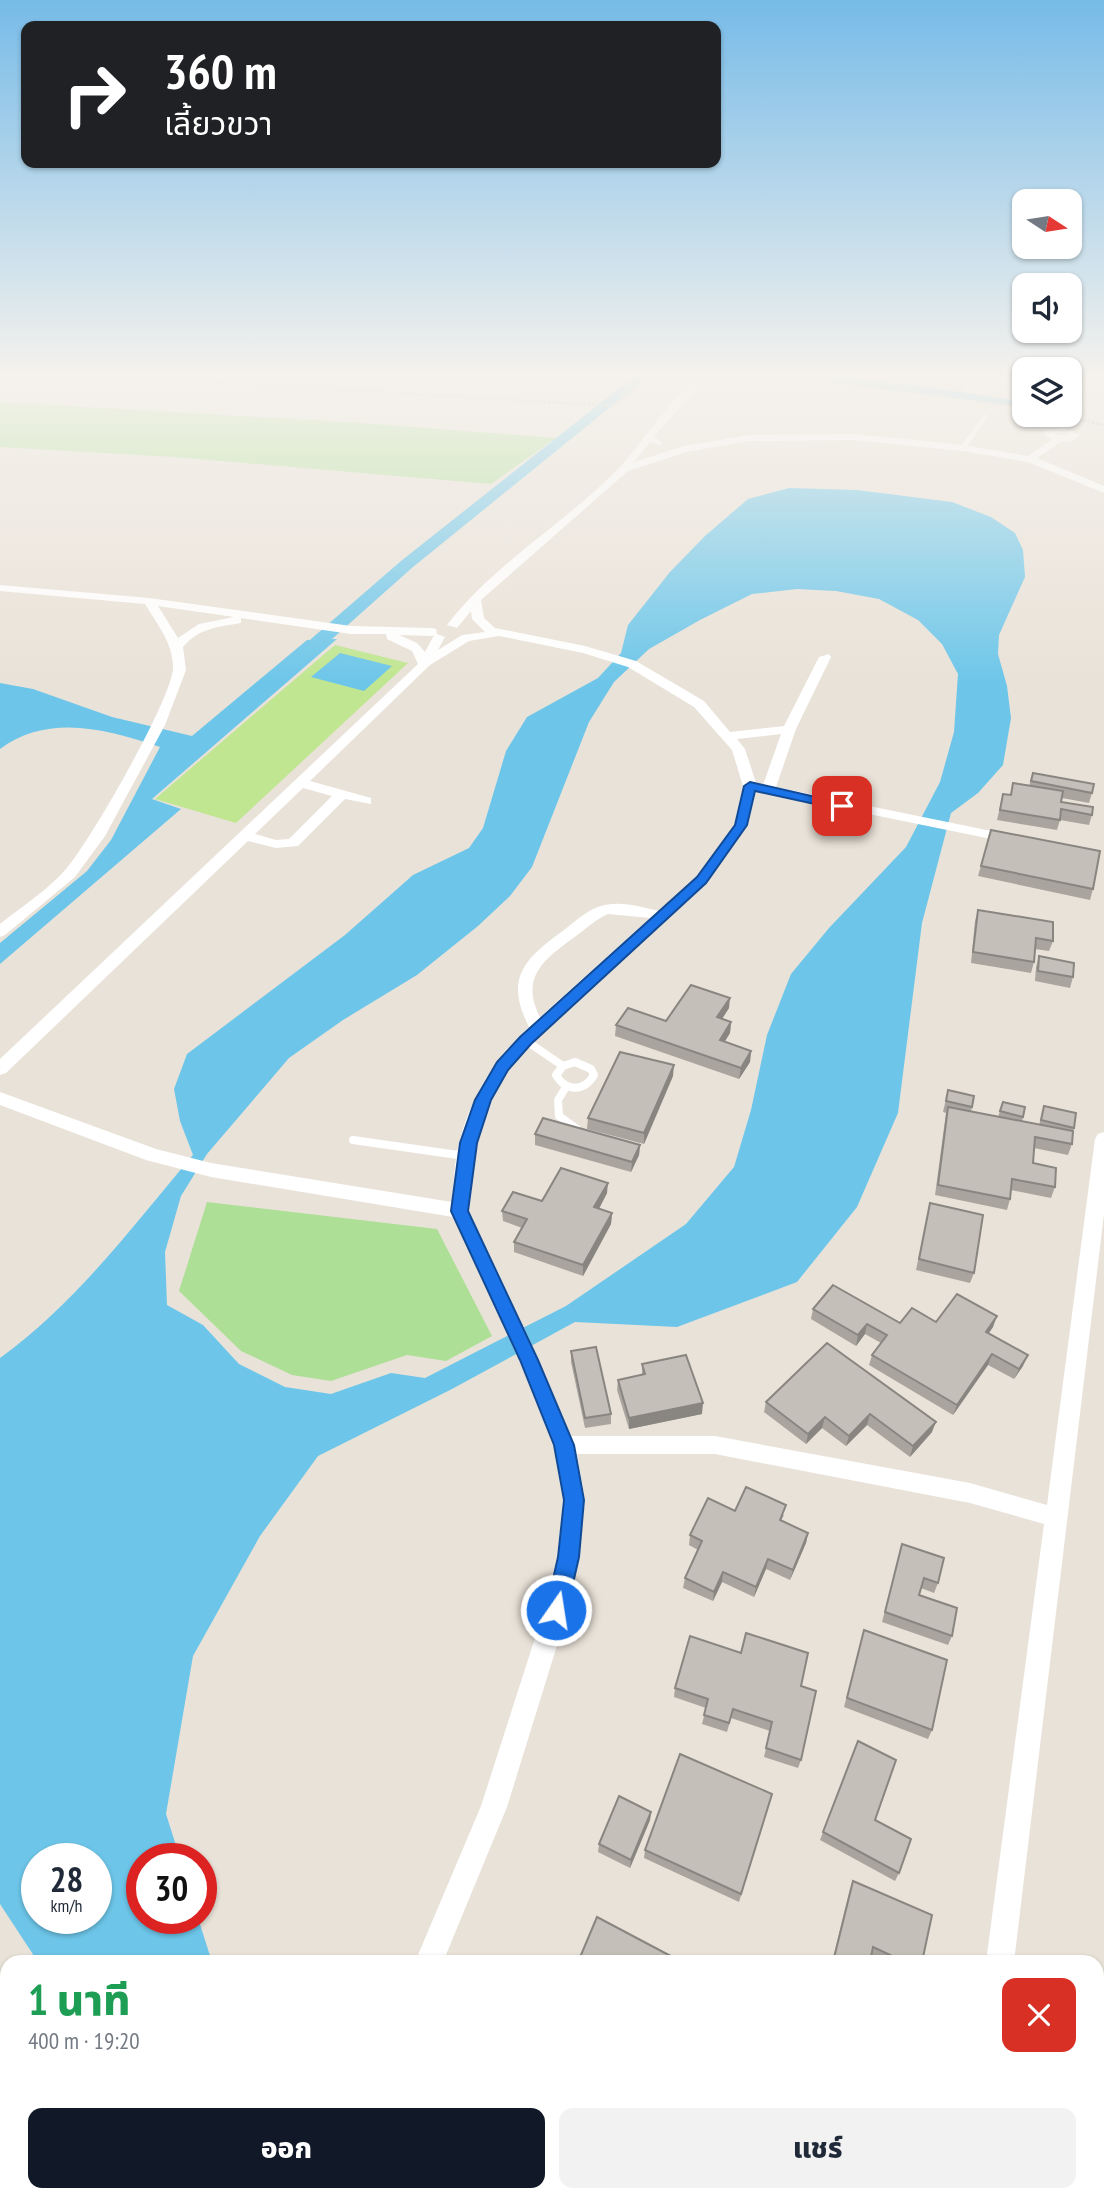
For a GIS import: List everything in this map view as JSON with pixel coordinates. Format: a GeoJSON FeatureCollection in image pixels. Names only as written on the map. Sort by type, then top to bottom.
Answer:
{"type":"FeatureCollection","features":[{"type":"Feature","properties":{"kind":"street"},"geometry":{"type":"LineString","coordinates":[[387,632],[424,629],[471,603],[616,477]]}},
{"type":"Feature","properties":{"kind":"street"},"geometry":{"type":"LineString","coordinates":[[1072,477],[1104,490]]}},
{"type":"Feature","properties":{"kind":"street"},"geometry":{"type":"LineString","coordinates":[[0,588],[149,601],[351,630],[453,637],[461,632],[457,627]]}},
{"type":"Feature","properties":{"kind":"street"},"geometry":{"type":"LineString","coordinates":[[0,932],[70,874],[98,836],[158,725],[180,670],[177,647],[149,601]]}},
{"type":"Feature","properties":{"kind":"street"},"geometry":{"type":"LineString","coordinates":[[457,627],[471,603]]}},
{"type":"Feature","properties":{"kind":"street"},"geometry":{"type":"LineString","coordinates":[[471,603],[478,619],[496,632]]}},
{"type":"Feature","properties":{"kind":"street"},"geometry":{"type":"LineString","coordinates":[[177,647],[199,627],[218,622],[265,618]]}},
{"type":"Feature","properties":{"kind":"street"},"geometry":{"type":"LineString","coordinates":[[432,1955],[494,1807],[556,1610],[568,1557],[574,1500],[564,1445],[529,1360],[460,1211],[466,1156],[483,1100],[502,1066],[525,1040],[702,880],[741,825],[750,786],[738,749],[699,704],[638,667],[585,650],[457,627]]}},
{"type":"Feature","properties":{"kind":"street"},"geometry":{"type":"LineString","coordinates":[[387,632],[416,646],[425,664]]}},
{"type":"Feature","properties":{"kind":"street"},"geometry":{"type":"LineString","coordinates":[[0,1069],[425,664],[466,638],[496,632]]}},
{"type":"Feature","properties":{"kind":"street"},"geometry":{"type":"LineString","coordinates":[[425,664],[436,635]]}},
{"type":"Feature","properties":{"kind":"street"},"geometry":{"type":"LineString","coordinates":[[768,791],[789,729],[825,657]]}},
{"type":"Feature","properties":{"kind":"street"},"geometry":{"type":"LineString","coordinates":[[729,736],[789,729]]}},
{"type":"Feature","properties":{"kind":"street"},"geometry":{"type":"LineString","coordinates":[[302,783],[366,801]]}},
{"type":"Feature","properties":{"kind":"street"},"geometry":{"type":"LineString","coordinates":[[750,786],[1027,843]]}},
{"type":"Feature","properties":{"kind":"street"},"geometry":{"type":"LineString","coordinates":[[247,836],[276,844],[293,843],[342,794]]}},
{"type":"Feature","properties":{"kind":"street"},"geometry":{"type":"LineString","coordinates":[[538,1028],[526,1009],[524,992],[528,970],[542,952],[599,912],[618,909],[662,916]]}},
{"type":"Feature","properties":{"kind":"street"},"geometry":{"type":"LineString","coordinates":[[0,1098],[152,1155],[211,1170],[460,1211]]}},
{"type":"Feature","properties":{"kind":"street"},"geometry":{"type":"LineString","coordinates":[[1001,1955],[1104,1139]]}},
{"type":"Feature","properties":{"kind":"street"},"geometry":{"type":"LineString","coordinates":[[564,1445],[715,1445],[970,1493],[1057,1518]]}},
{"type":"Feature","properties":{"kind":"lane"},"geometry":{"type":"LineString","coordinates":[[525,1040],[563,1066]]}},
{"type":"Feature","properties":{"kind":"lane"},"geometry":{"type":"LineString","coordinates":[[575,1062],[584,1064],[594,1075],[592,1082],[585,1087],[566,1087],[559,1082],[556,1075],[563,1066],[575,1062]]}},
{"type":"Feature","properties":{"kind":"lane"},"geometry":{"type":"LineString","coordinates":[[566,1087],[558,1100],[559,1116],[569,1125],[583,1131]]}},
{"type":"Feature","properties":{"kind":"lane"},"geometry":{"type":"LineString","coordinates":[[353,1140],[466,1156]]}},
{"type":"Feature","properties":{"kind":"green space"},"geometry":{"type":"Polygon","coordinates":[[[405,477],[501,477],[491,484],[405,477]]]}},
{"type":"Feature","properties":{"kind":"green space"},"geometry":{"type":"Polygon","coordinates":[[[335,645],[408,663],[236,823],[155,799],[335,645]]]}},
{"type":"Feature","properties":{"kind":"green space"},"geometry":{"type":"Polygon","coordinates":[[[207,1202],[437,1229],[492,1336],[446,1361],[407,1355],[331,1381],[292,1375],[241,1351],[179,1291],[207,1202]]]}},
{"type":"Feature","properties":{"kind":"water"},"geometry":{"type":"Polygon","coordinates":[[[789,488],[857,490],[952,502],[991,517],[1015,533],[1023,550],[1025,577],[999,635],[998,654],[1007,686],[1011,718],[1003,765],[978,793],[951,813],[922,923],[898,1113],[857,1207],[797,1282],[677,1327],[575,1322],[452,1389],[318,1456],[260,1536],[193,1656],[166,1814],[175,1843],[126,1843],[126,1934],[203,1934],[210,1955],[33,1955],[0,1904],[0,1358],[54,1313],[79,1288],[193,1155],[180,1121],[174,1089],[187,1054],[345,935],[413,875],[469,848],[483,828],[506,751],[527,717],[598,678],[621,653],[628,625],[670,572],[705,536],[748,499],[789,488]],[[797,589],[752,594],[649,649],[614,682],[589,722],[532,867],[510,896],[478,926],[417,975],[343,1020],[289,1058],[207,1154],[181,1196],[165,1252],[167,1305],[203,1325],[239,1364],[285,1387],[331,1394],[391,1373],[425,1378],[566,1306],[686,1224],[734,1167],[751,1110],[767,1035],[791,974],[829,928],[906,847],[940,782],[954,732],[958,674],[942,644],[918,620],[879,599],[836,591],[797,589]]]}},
{"type":"Feature","properties":{"kind":"water"},"geometry":{"type":"Polygon","coordinates":[[[337,639],[152,799],[181,809],[0,964],[0,943],[87,871],[111,840],[160,747],[99,730],[58,728],[18,738],[0,749],[0,683],[33,689],[112,717],[192,736],[307,640],[337,639]]]}},
{"type":"Feature","properties":{"kind":"water"},"geometry":{"type":"Polygon","coordinates":[[[340,653],[392,666],[364,691],[311,677],[340,653]]]}},
{"type":"Feature","properties":{"kind":"building"},"geometry":{"type":"Polygon","coordinates":[[[1033,773],[1094,784],[1092,793],[1031,781],[1033,773]]]}},
{"type":"Feature","properties":{"kind":"building"},"geometry":{"type":"Polygon","coordinates":[[[1013,783],[1063,791],[1061,802],[1093,807],[1092,815],[1061,809],[1060,820],[1000,810],[1003,794],[1011,795],[1013,783]]]}},
{"type":"Feature","properties":{"kind":"building"},"geometry":{"type":"Polygon","coordinates":[[[991,830],[1100,851],[1093,889],[981,866],[991,830]]]}},
{"type":"Feature","properties":{"kind":"building"},"geometry":{"type":"Polygon","coordinates":[[[978,910],[1053,922],[1053,941],[1036,938],[1034,962],[973,952],[978,910]]]}},
{"type":"Feature","properties":{"kind":"building"},"geometry":{"type":"Polygon","coordinates":[[[1039,956],[1074,963],[1073,977],[1038,971],[1039,956]]]}},
{"type":"Feature","properties":{"kind":"building"},"geometry":{"type":"Polygon","coordinates":[[[691,985],[730,998],[717,1017],[731,1022],[720,1040],[751,1051],[741,1068],[616,1025],[628,1008],[666,1021],[691,985]]]}},
{"type":"Feature","properties":{"kind":"building"},"geometry":{"type":"Polygon","coordinates":[[[620,1052],[674,1065],[644,1133],[588,1118],[620,1052]]]}},
{"type":"Feature","properties":{"kind":"building"},"geometry":{"type":"Polygon","coordinates":[[[948,1090],[974,1096],[972,1107],[946,1101],[948,1090]]]}},
{"type":"Feature","properties":{"kind":"building"},"geometry":{"type":"Polygon","coordinates":[[[1003,1102],[1025,1107],[1023,1117],[1000,1111],[1003,1102]]]}},
{"type":"Feature","properties":{"kind":"building"},"geometry":{"type":"Polygon","coordinates":[[[1044,1106],[1076,1113],[1074,1128],[1041,1120],[1044,1106]]]}},
{"type":"Feature","properties":{"kind":"building"},"geometry":{"type":"Polygon","coordinates":[[[948,1107],[1073,1131],[1072,1144],[1035,1137],[1033,1163],[1056,1168],[1055,1187],[1012,1179],[1010,1199],[938,1185],[948,1107]]]}},
{"type":"Feature","properties":{"kind":"building"},"geometry":{"type":"Polygon","coordinates":[[[543,1118],[640,1145],[632,1162],[535,1134],[543,1118]]]}},
{"type":"Feature","properties":{"kind":"building"},"geometry":{"type":"Polygon","coordinates":[[[561,1168],[608,1183],[594,1207],[612,1213],[583,1265],[514,1242],[527,1219],[502,1211],[513,1192],[542,1201],[561,1168]]]}},
{"type":"Feature","properties":{"kind":"building"},"geometry":{"type":"Polygon","coordinates":[[[930,1203],[983,1215],[974,1273],[919,1259],[930,1203]]]}},
{"type":"Feature","properties":{"kind":"building"},"geometry":{"type":"Polygon","coordinates":[[[833,1285],[900,1323],[912,1308],[936,1322],[957,1294],[997,1316],[986,1332],[1028,1355],[1019,1369],[992,1354],[957,1405],[872,1355],[887,1335],[867,1324],[858,1335],[813,1309],[833,1285]]]}},
{"type":"Feature","properties":{"kind":"building"},"geometry":{"type":"Polygon","coordinates":[[[827,1343],[936,1422],[913,1446],[870,1414],[849,1436],[825,1417],[808,1434],[766,1402],[827,1343]]]}},
{"type":"Feature","properties":{"kind":"building"},"geometry":{"type":"Polygon","coordinates":[[[596,1347],[611,1414],[585,1418],[571,1351],[596,1347]]]}},
{"type":"Feature","properties":{"kind":"building"},"geometry":{"type":"Polygon","coordinates":[[[686,1355],[703,1403],[629,1418],[618,1380],[645,1374],[642,1364],[686,1355]]]}},
{"type":"Feature","properties":{"kind":"building"},"geometry":{"type":"Polygon","coordinates":[[[746,1487],[786,1505],[780,1520],[808,1533],[793,1570],[768,1559],[756,1587],[723,1572],[714,1592],[685,1578],[702,1541],[690,1535],[708,1498],[735,1511],[746,1487]]]}},
{"type":"Feature","properties":{"kind":"building"},"geometry":{"type":"Polygon","coordinates":[[[902,1544],[944,1558],[938,1583],[924,1578],[919,1595],[957,1608],[952,1636],[885,1612],[902,1544]]]}},
{"type":"Feature","properties":{"kind":"building"},"geometry":{"type":"Polygon","coordinates":[[[864,1630],[947,1660],[932,1730],[847,1698],[864,1630]]]}},
{"type":"Feature","properties":{"kind":"building"},"geometry":{"type":"Polygon","coordinates":[[[746,1633],[808,1653],[801,1686],[816,1691],[801,1760],[766,1748],[772,1722],[733,1709],[729,1723],[704,1715],[708,1699],[675,1688],[690,1636],[741,1653],[746,1633]]]}},
{"type":"Feature","properties":{"kind":"building"},"geometry":{"type":"Polygon","coordinates":[[[858,1741],[896,1760],[875,1820],[911,1839],[899,1873],[823,1832],[858,1741]]]}},
{"type":"Feature","properties":{"kind":"building"},"geometry":{"type":"Polygon","coordinates":[[[680,1754],[772,1794],[741,1894],[645,1850],[680,1754]]]}},
{"type":"Feature","properties":{"kind":"building"},"geometry":{"type":"Polygon","coordinates":[[[619,1796],[651,1812],[631,1860],[599,1844],[619,1796]]]}},
{"type":"Feature","properties":{"kind":"building"},"geometry":{"type":"Polygon","coordinates":[[[853,1881],[932,1915],[923,1955],[890,1955],[873,1947],[871,1955],[835,1955],[853,1881]]]}},
{"type":"Feature","properties":{"kind":"building"},"geometry":{"type":"Polygon","coordinates":[[[597,1917],[669,1955],[581,1955],[597,1917]]]}},
{"type":"Feature","properties":{"kind":"waterway"},"geometry":{"type":"LineString","coordinates":[[317,643],[407,564],[516,477]]}},
{"type":"Feature","properties":{"kind":"route"},"geometry":{"type":"LineString","coordinates":[[556,1610],[568,1557],[574,1500],[564,1445],[529,1360],[460,1211],[461,1184],[468,1143],[483,1100],[502,1066],[525,1040],[702,880],[741,825],[750,786],[842,806]]}}]}
